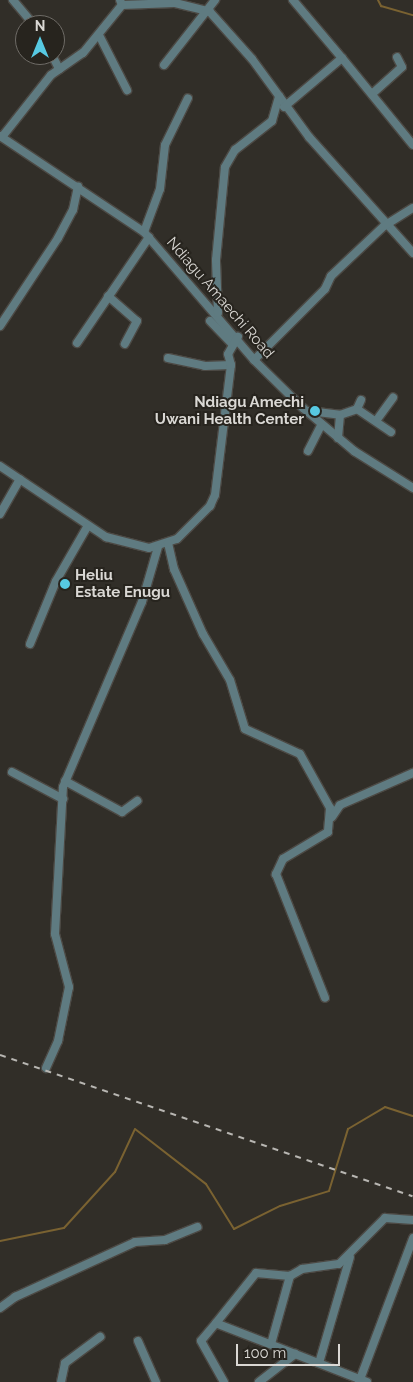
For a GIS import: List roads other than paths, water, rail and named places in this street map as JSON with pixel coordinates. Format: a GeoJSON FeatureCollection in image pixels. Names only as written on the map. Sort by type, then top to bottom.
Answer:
{"type":"FeatureCollection","features":[{"type":"Feature","properties":{"kind":"street"},"geometry":{"type":"LineString","coordinates":[[13,0],[26,15]]}},
{"type":"Feature","properties":{"kind":"street"},"geometry":{"type":"LineString","coordinates":[[164,65],[210,12],[215,0]]}},
{"type":"Feature","properties":{"kind":"street"},"geometry":{"type":"LineString","coordinates":[[293,0],[413,145]]}},
{"type":"Feature","properties":{"kind":"street"},"geometry":{"type":"LineString","coordinates":[[1,136],[59,70],[99,34],[121,2],[175,3],[210,12],[280,93],[284,107],[384,226],[413,253]]}},
{"type":"Feature","properties":{"kind":"street"},"geometry":{"type":"LineString","coordinates":[[99,34],[128,90]]}},
{"type":"Feature","properties":{"kind":"street"},"geometry":{"type":"LineString","coordinates":[[372,94],[402,67],[397,57]]}},
{"type":"Feature","properties":{"kind":"street"},"geometry":{"type":"LineString","coordinates":[[284,107],[342,58]]}},
{"type":"Feature","properties":{"kind":"street"},"geometry":{"type":"LineString","coordinates":[[57,65],[59,70]]}},
{"type":"Feature","properties":{"kind":"street"},"geometry":{"type":"LineString","coordinates":[[218,313],[216,260],[225,167],[235,150],[277,115],[280,93]]}},
{"type":"Feature","properties":{"kind":"street"},"geometry":{"type":"LineString","coordinates":[[77,343],[146,235],[160,190],[165,145],[188,98]]}},
{"type":"Feature","properties":{"kind":"street","name":"Ndiagu Amaechi Road"},"geometry":{"type":"LineString","coordinates":[[1,136],[146,235],[218,313],[254,360],[303,408],[338,438],[413,488]]}},
{"type":"Feature","properties":{"kind":"street"},"geometry":{"type":"LineString","coordinates":[[0,326],[58,238],[73,210],[78,187]]}},
{"type":"Feature","properties":{"kind":"street"},"geometry":{"type":"LineString","coordinates":[[254,360],[384,226],[413,208]]}},
{"type":"Feature","properties":{"kind":"street"},"geometry":{"type":"LineString","coordinates":[[108,296],[138,321],[125,344]]}},
{"type":"Feature","properties":{"kind":"street"},"geometry":{"type":"LineString","coordinates":[[210,321],[233,345]]}},
{"type":"Feature","properties":{"kind":"street"},"geometry":{"type":"LineString","coordinates":[[0,466],[106,537],[158,547],[168,544],[189,529],[215,495],[231,366],[228,354],[238,337]]}},
{"type":"Feature","properties":{"kind":"street"},"geometry":{"type":"LineString","coordinates":[[168,358],[205,366],[231,366]]}},
{"type":"Feature","properties":{"kind":"street"},"geometry":{"type":"LineString","coordinates":[[376,421],[393,398]]}},
{"type":"Feature","properties":{"kind":"street"},"geometry":{"type":"LineString","coordinates":[[303,408],[340,415],[357,409],[361,400]]}},
{"type":"Feature","properties":{"kind":"street"},"geometry":{"type":"LineString","coordinates":[[357,409],[391,432]]}},
{"type":"Feature","properties":{"kind":"street"},"geometry":{"type":"LineString","coordinates":[[338,438],[340,415]]}},
{"type":"Feature","properties":{"kind":"street"},"geometry":{"type":"LineString","coordinates":[[308,451],[322,424]]}},
{"type":"Feature","properties":{"kind":"street"},"geometry":{"type":"LineString","coordinates":[[0,514],[20,479]]}},
{"type":"Feature","properties":{"kind":"street"},"geometry":{"type":"LineString","coordinates":[[30,644],[56,581],[87,526]]}},
{"type":"Feature","properties":{"kind":"street"},"geometry":{"type":"LineString","coordinates":[[168,544],[174,569],[230,680],[245,729],[300,754],[328,803],[332,817]]}},
{"type":"Feature","properties":{"kind":"street"},"geometry":{"type":"LineString","coordinates":[[46,1068],[55,1051],[69,987],[55,934],[63,799],[66,781],[142,602],[158,547]]}},
{"type":"Feature","properties":{"kind":"street"},"geometry":{"type":"LineString","coordinates":[[12,772],[63,799]]}},
{"type":"Feature","properties":{"kind":"street"},"geometry":{"type":"LineString","coordinates":[[325,998],[276,874],[283,859],[328,832],[332,817],[340,805],[413,772]]}},
{"type":"Feature","properties":{"kind":"street"},"geometry":{"type":"LineString","coordinates":[[66,781],[122,812],[137,801]]}},
{"type":"Feature","properties":{"kind":"street"},"geometry":{"type":"LineString","coordinates":[[328,803],[340,805]]}},
{"type":"Feature","properties":{"kind":"street"},"geometry":{"type":"LineString","coordinates":[[224,1382],[201,1341],[256,1274],[290,1276],[302,1269],[339,1264],[350,1257],[386,1218],[413,1220]]}},
{"type":"Feature","properties":{"kind":"street"},"geometry":{"type":"LineString","coordinates":[[0,1308],[15,1297],[135,1242],[165,1240],[197,1227]]}},
{"type":"Feature","properties":{"kind":"street"},"geometry":{"type":"LineString","coordinates":[[216,1323],[363,1381],[413,1238]]}},
{"type":"Feature","properties":{"kind":"street"},"geometry":{"type":"LineString","coordinates":[[319,1363],[350,1257]]}},
{"type":"Feature","properties":{"kind":"street"},"geometry":{"type":"LineString","coordinates":[[271,1344],[290,1276]]}},
{"type":"Feature","properties":{"kind":"street"},"geometry":{"type":"LineString","coordinates":[[61,1382],[65,1363],[100,1337]]}},
{"type":"Feature","properties":{"kind":"street"},"geometry":{"type":"LineString","coordinates":[[138,1341],[156,1382]]}},
{"type":"Feature","properties":{"kind":"street"},"geometry":{"type":"LineString","coordinates":[[259,1382],[295,1354]]}},
{"type":"Feature","properties":{"kind":"waterway"},"geometry":{"type":"LineString","coordinates":[[378,0],[381,6],[413,15]]}},
{"type":"Feature","properties":{"kind":"waterway"},"geometry":{"type":"LineString","coordinates":[[0,1241],[64,1228],[115,1172],[135,1129],[206,1184],[234,1229],[280,1206],[329,1191],[348,1129],[385,1107],[413,1116]]}},
{"type":"Feature","properties":{"kind":"railway"},"geometry":{"type":"LineString","coordinates":[[0,1055],[413,1196]]}},
{"type":"Feature","properties":{"kind":"place","name":"Ndiagu Amechi Uwani Health Center"},"geometry":{"type":"Point","coordinates":[315,411]}},
{"type":"Feature","properties":{"kind":"place","name":"Heliu Estate Enugu"},"geometry":{"type":"Point","coordinates":[65,584]}}]}
